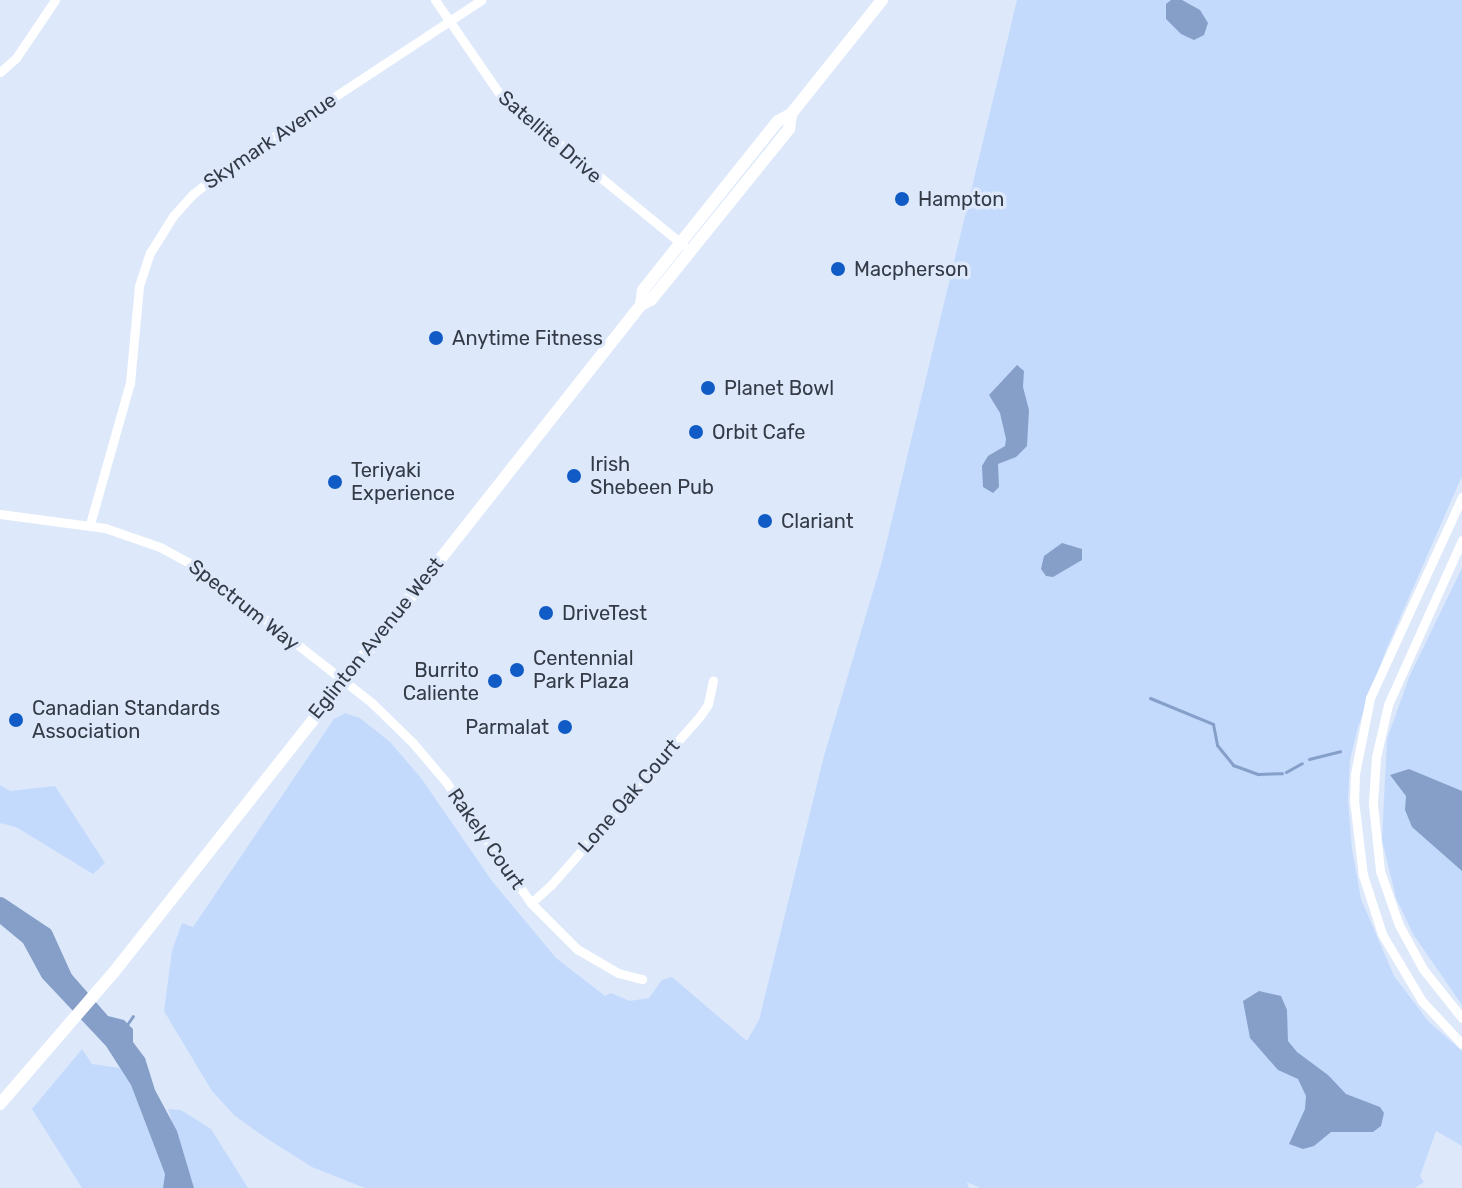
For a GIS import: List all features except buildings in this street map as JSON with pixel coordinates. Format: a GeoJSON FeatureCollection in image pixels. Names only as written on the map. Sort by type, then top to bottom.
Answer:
{"type":"FeatureCollection","features":[{"type":"Feature","properties":{"kind":"main road","name":"Eglinton Avenue West"},"geometry":{"type":"LineString","coordinates":[[0,1104],[114,972],[641,305],[651,300],[685,247],[778,121],[791,114],[882,0]]}},
{"type":"Feature","properties":{"kind":"street"},"geometry":{"type":"LineString","coordinates":[[0,72],[16,58],[55,0]]}},
{"type":"Feature","properties":{"kind":"street","name":"Satellite Drive"},"geometry":{"type":"LineString","coordinates":[[435,0],[501,96],[685,247]]}},
{"type":"Feature","properties":{"kind":"street","name":"Skymark Avenue"},"geometry":{"type":"LineString","coordinates":[[90,524],[130,383],[139,286],[150,253],[173,216],[193,194],[225,169],[481,0]]}},
{"type":"Feature","properties":{"kind":"street"},"geometry":{"type":"LineString","coordinates":[[1462,497],[1370,698],[1360,737],[1354,800],[1363,875],[1382,934],[1422,1001],[1462,1044]]}},
{"type":"Feature","properties":{"kind":"street","name":"Spectrum Way"},"geometry":{"type":"LineString","coordinates":[[0,514],[90,524],[151,543],[185,559],[341,681]]}},
{"type":"Feature","properties":{"kind":"street"},"geometry":{"type":"LineString","coordinates":[[1462,540],[1388,705],[1376,757],[1373,804],[1380,871],[1399,925],[1423,969],[1462,1018]]}},
{"type":"Feature","properties":{"kind":"street","name":"Rakely Court"},"geometry":{"type":"LineString","coordinates":[[341,681],[372,703],[421,751],[531,903],[577,949],[599,964],[642,979]]}},
{"type":"Feature","properties":{"kind":"street","name":"Lone Oak Court"},"geometry":{"type":"LineString","coordinates":[[531,903],[551,885],[700,716],[708,704],[713,681]]}},
{"type":"Feature","properties":{"kind":"shaded area"},"geometry":{"type":"Polygon","coordinates":[[[1017,0],[1462,0],[1462,476],[1386,650],[1358,727],[1350,760],[1348,800],[1352,849],[1361,899],[1394,976],[1429,1022],[1462,1051],[1462,1146],[1436,1131],[1420,1176],[1424,1182],[1415,1188],[980,1188],[967,1182],[969,1188],[365,1188],[312,1167],[263,1136],[234,1115],[212,1091],[164,1011],[172,951],[182,923],[193,927],[334,719],[345,713],[360,718],[390,742],[421,778],[492,881],[556,958],[605,996],[611,993],[630,1001],[649,998],[662,980],[672,977],[747,1041],[759,1020],[824,756],[882,561],[1017,0]]]}},
{"type":"Feature","properties":{"kind":"shaded area"},"geometry":{"type":"Polygon","coordinates":[[[1171,0],[1182,0],[1200,10],[1208,23],[1204,35],[1194,40],[1181,34],[1166,19],[1166,4],[1171,0]]]}},
{"type":"Feature","properties":{"kind":"shaded area"},"geometry":{"type":"Polygon","coordinates":[[[1017,365],[1024,371],[1023,387],[1029,410],[1027,446],[1016,457],[998,464],[999,487],[993,493],[983,487],[982,466],[988,456],[1005,446],[1006,439],[1000,413],[989,395],[1017,365]]]}},
{"type":"Feature","properties":{"kind":"shaded area"},"geometry":{"type":"Polygon","coordinates":[[[1062,543],[1082,549],[1082,560],[1053,577],[1046,576],[1041,569],[1044,556],[1062,543]]]}},
{"type":"Feature","properties":{"kind":"shaded area"},"geometry":{"type":"Polygon","coordinates":[[[1462,568],[1462,1005],[1413,934],[1396,898],[1382,840],[1387,739],[1410,675],[1462,568]]]}},
{"type":"Feature","properties":{"kind":"shaded area"},"geometry":{"type":"Polygon","coordinates":[[[1409,769],[1462,791],[1462,871],[1412,827],[1405,810],[1406,796],[1390,775],[1409,769]]]}},
{"type":"Feature","properties":{"kind":"shaded area"},"geometry":{"type":"Polygon","coordinates":[[[0,785],[10,791],[55,786],[105,863],[93,874],[16,827],[0,823],[0,785]]]}},
{"type":"Feature","properties":{"kind":"shaded area"},"geometry":{"type":"Polygon","coordinates":[[[0,901],[40,938],[108,1016],[124,1020],[133,1029],[133,1042],[145,1058],[155,1090],[177,1131],[194,1188],[163,1188],[165,1174],[131,1085],[106,1046],[42,978],[23,943],[0,924],[0,901]]]}},
{"type":"Feature","properties":{"kind":"shaded area"},"geometry":{"type":"Polygon","coordinates":[[[1259,991],[1281,996],[1287,1010],[1288,1041],[1346,1094],[1380,1107],[1384,1113],[1381,1126],[1373,1132],[1331,1132],[1314,1146],[1303,1149],[1289,1144],[1305,1109],[1306,1096],[1298,1079],[1278,1070],[1250,1038],[1243,1001],[1259,991]]]}},
{"type":"Feature","properties":{"kind":"shaded area"},"geometry":{"type":"Polygon","coordinates":[[[82,1049],[92,1064],[120,1068],[131,1085],[165,1174],[163,1188],[82,1188],[32,1109],[82,1049]]]}},
{"type":"Feature","properties":{"kind":"shaded area"},"geometry":{"type":"Polygon","coordinates":[[[168,1109],[181,1110],[211,1129],[248,1188],[194,1188],[168,1109]]]}},
{"type":"Feature","properties":{"kind":"waterway"},"geometry":{"type":"LineString","coordinates":[[1150,698],[1213,724],[1217,745],[1233,765],[1258,774],[1282,773]]}},
{"type":"Feature","properties":{"kind":"waterway"},"geometry":{"type":"LineString","coordinates":[[1309,759],[1340,751]]}},
{"type":"Feature","properties":{"kind":"waterway"},"geometry":{"type":"LineString","coordinates":[[1286,772],[1302,763]]}},
{"type":"Feature","properties":{"kind":"waterway"},"geometry":{"type":"LineString","coordinates":[[0,905],[45,935],[65,979]]}},
{"type":"Feature","properties":{"kind":"waterway"},"geometry":{"type":"LineString","coordinates":[[126,1026],[133,1016]]}},
{"type":"Feature","properties":{"kind":"place","name":"Hampton"},"geometry":{"type":"Point","coordinates":[902,199]}},
{"type":"Feature","properties":{"kind":"place","name":"Macpherson"},"geometry":{"type":"Point","coordinates":[838,269]}},
{"type":"Feature","properties":{"kind":"place","name":"Anytime Fitness"},"geometry":{"type":"Point","coordinates":[436,338]}},
{"type":"Feature","properties":{"kind":"place","name":"Planet Bowl"},"geometry":{"type":"Point","coordinates":[708,388]}},
{"type":"Feature","properties":{"kind":"place","name":"Orbit Cafe"},"geometry":{"type":"Point","coordinates":[696,432]}},
{"type":"Feature","properties":{"kind":"place","name":"Irish Shebeen Pub"},"geometry":{"type":"Point","coordinates":[574,476]}},
{"type":"Feature","properties":{"kind":"place","name":"Teriyaki Experience"},"geometry":{"type":"Point","coordinates":[335,482]}},
{"type":"Feature","properties":{"kind":"place","name":"Clariant"},"geometry":{"type":"Point","coordinates":[765,521]}},
{"type":"Feature","properties":{"kind":"place","name":"DriveTest"},"geometry":{"type":"Point","coordinates":[546,613]}},
{"type":"Feature","properties":{"kind":"place","name":"Centennial Park Plaza"},"geometry":{"type":"Point","coordinates":[517,670]}},
{"type":"Feature","properties":{"kind":"place","name":"Burrito Caliente"},"geometry":{"type":"Point","coordinates":[495,681]}},
{"type":"Feature","properties":{"kind":"place","name":"Canadian Standards Association"},"geometry":{"type":"Point","coordinates":[16,720]}},
{"type":"Feature","properties":{"kind":"place","name":"Parmalat"},"geometry":{"type":"Point","coordinates":[565,727]}}]}
